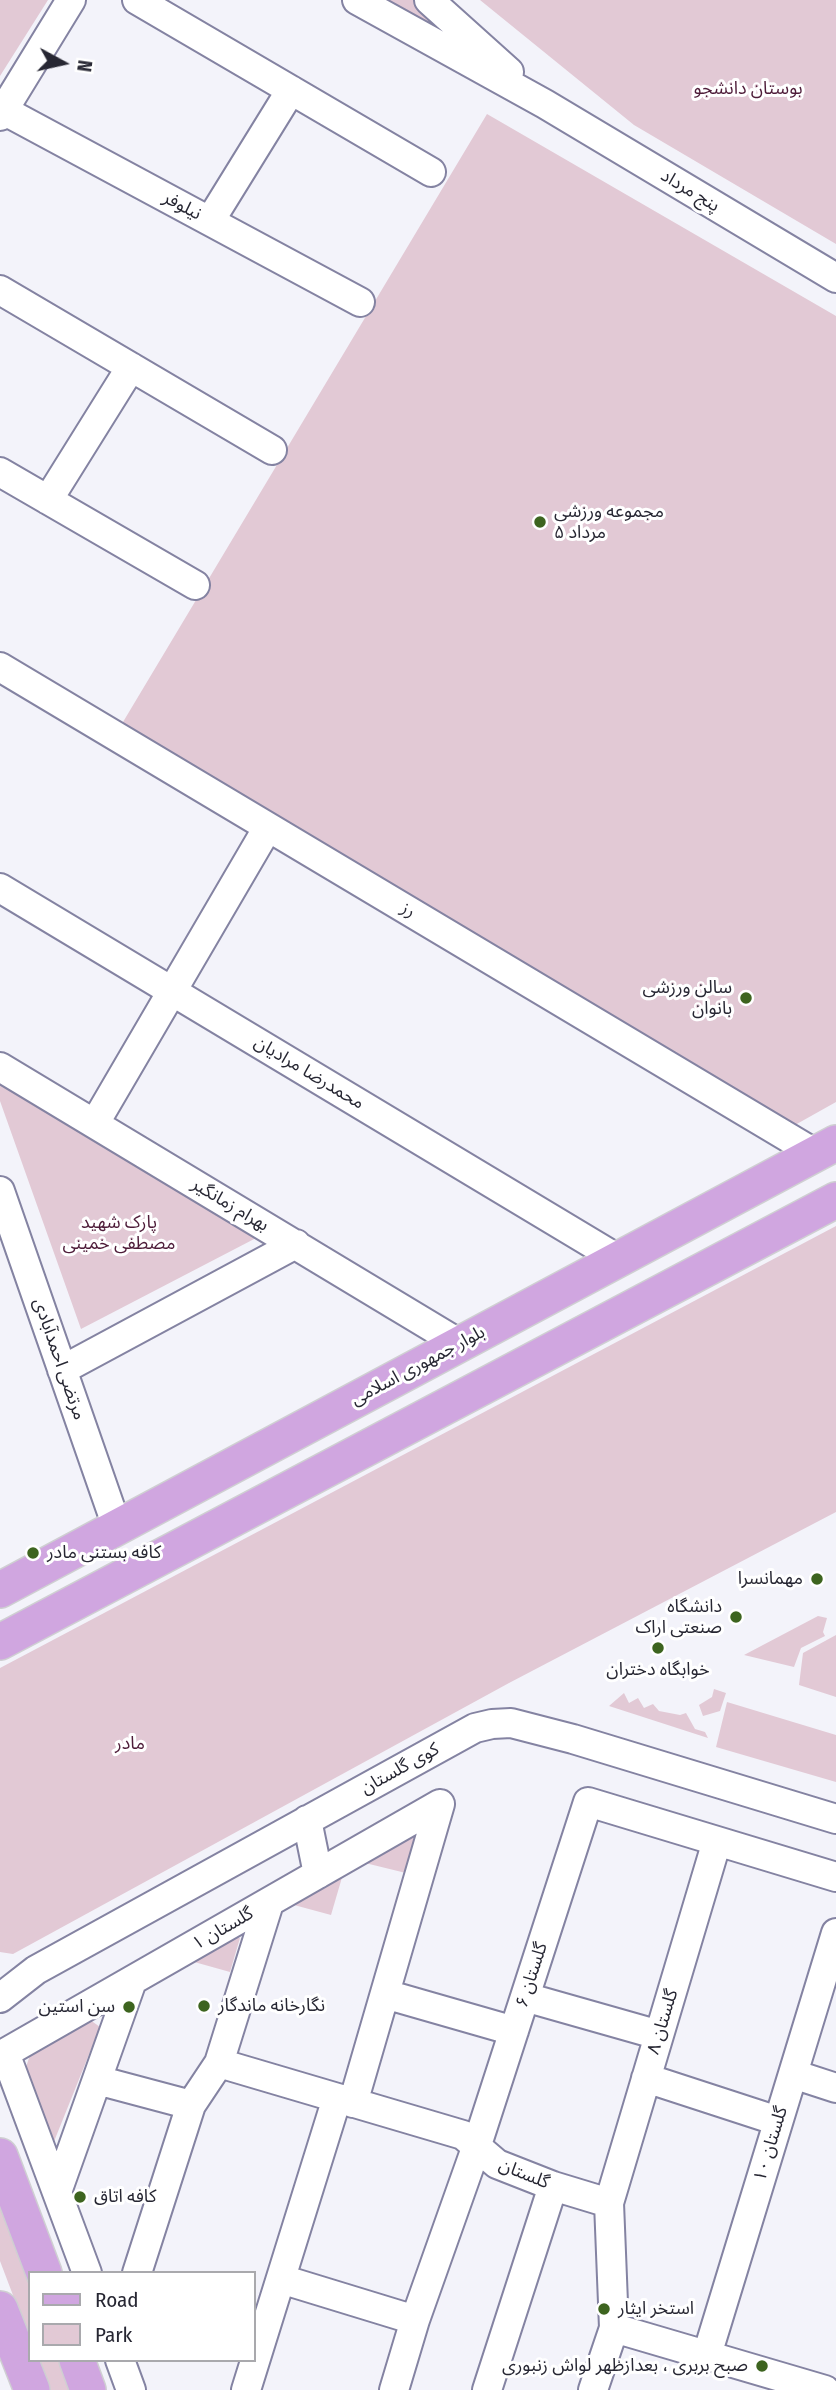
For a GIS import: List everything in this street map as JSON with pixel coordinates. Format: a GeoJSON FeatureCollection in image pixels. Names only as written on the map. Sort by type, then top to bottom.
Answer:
{"type":"FeatureCollection","features":[{"type":"Feature","properties":{"kind":"main road","name":"بلوار جمهوری اسلامی"},"geometry":{"type":"LineString","coordinates":[[0,1590],[826,1148]]}},
{"type":"Feature","properties":{"kind":"main road"},"geometry":{"type":"LineString","coordinates":[[0,1642],[836,1200]]}},
{"type":"Feature","properties":{"kind":"main road"},"geometry":{"type":"LineString","coordinates":[[0,2156],[43,2271]]}},
{"type":"Feature","properties":{"kind":"main road"},"geometry":{"type":"LineString","coordinates":[[0,2309],[32,2390]]}},
{"type":"Feature","properties":{"kind":"main road"},"geometry":{"type":"LineString","coordinates":[[78,2362],[88,2390]]}},
{"type":"Feature","properties":{"kind":"street"},"geometry":{"type":"LineString","coordinates":[[2,113],[71,0]]}},
{"type":"Feature","properties":{"kind":"street"},"geometry":{"type":"LineString","coordinates":[[137,0],[431,172]]}},
{"type":"Feature","properties":{"kind":"street","name":"پنج مرداد"},"geometry":{"type":"LineString","coordinates":[[357,0],[545,104],[836,278]]}},
{"type":"Feature","properties":{"kind":"street","name":"پنج مرداد"},"geometry":{"type":"LineString","coordinates":[[429,0],[545,104]]}},
{"type":"Feature","properties":{"kind":"street"},"geometry":{"type":"LineString","coordinates":[[210,221],[291,90]]}},
{"type":"Feature","properties":{"kind":"street","name":"نیلوفر"},"geometry":{"type":"LineString","coordinates":[[2,113],[360,302]]}},
{"type":"Feature","properties":{"kind":"street"},"geometry":{"type":"LineString","coordinates":[[0,290],[272,450]]}},
{"type":"Feature","properties":{"kind":"street"},"geometry":{"type":"LineString","coordinates":[[48,500],[131,367]]}},
{"type":"Feature","properties":{"kind":"street"},"geometry":{"type":"LineString","coordinates":[[0,472],[195,585]]}},
{"type":"Feature","properties":{"kind":"street","name":"رز"},"geometry":{"type":"LineString","coordinates":[[0,667],[268,827],[826,1148]]}},
{"type":"Feature","properties":{"kind":"street"},"geometry":{"type":"LineString","coordinates":[[95,1123],[268,827]]}},
{"type":"Feature","properties":{"kind":"street","name":"محمدرضا مرادیان"},"geometry":{"type":"LineString","coordinates":[[0,888],[618,1259]]}},
{"type":"Feature","properties":{"kind":"street","name":"بهرام زمانگیر"},"geometry":{"type":"LineString","coordinates":[[0,1067],[460,1344]]}},
{"type":"Feature","properties":{"kind":"street","name":"مرتضی احمدآبادی"},"geometry":{"type":"LineString","coordinates":[[0,1191],[117,1527]]}},
{"type":"Feature","properties":{"kind":"street"},"geometry":{"type":"LineString","coordinates":[[62,1370],[296,1244]]}},
{"type":"Feature","properties":{"kind":"street","name":"کوی گلستان"},"geometry":{"type":"LineString","coordinates":[[0,1998],[36,1970],[475,1728],[492,1724],[510,1723],[573,1739],[836,1819]]}},
{"type":"Feature","properties":{"kind":"street","name":"گلستان ۶"},"geometry":{"type":"LineString","coordinates":[[394,2390],[588,1802],[718,1841]]}},
{"type":"Feature","properties":{"kind":"street","name":"گلستان ۱"},"geometry":{"type":"LineString","coordinates":[[57,2192],[5,2053],[440,1804],[385,1994]]}},
{"type":"Feature","properties":{"kind":"street"},"geometry":{"type":"LineString","coordinates":[[307,1820],[318,1874]]}},
{"type":"Feature","properties":{"kind":"street"},"geometry":{"type":"LineString","coordinates":[[718,1841],[836,1877]]}},
{"type":"Feature","properties":{"kind":"street","name":"گلستان ۸"},"geometry":{"type":"LineString","coordinates":[[609,2203],[718,1841]]}},
{"type":"Feature","properties":{"kind":"street"},"geometry":{"type":"LineString","coordinates":[[138,2271],[191,2105],[219,2063],[269,1903]]}},
{"type":"Feature","properties":{"kind":"street","name":"گلستان ۱۰"},"geometry":{"type":"LineString","coordinates":[[707,2355],[836,1933]]}},
{"type":"Feature","properties":{"kind":"street"},"geometry":{"type":"LineString","coordinates":[[0,1969],[36,1970]]}},
{"type":"Feature","properties":{"kind":"street"},"geometry":{"type":"LineString","coordinates":[[86,2271],[57,2192],[132,1981]]}},
{"type":"Feature","properties":{"kind":"street"},"geometry":{"type":"LineString","coordinates":[[256,2340],[260,2320],[281,2279],[385,1994],[514,2031]]}},
{"type":"Feature","properties":{"kind":"street"},"geometry":{"type":"LineString","coordinates":[[525,1997],[659,2035]]}},
{"type":"Feature","properties":{"kind":"street","name":"گلستان"},"geometry":{"type":"LineString","coordinates":[[219,2063],[463,2135],[497,2164],[553,2186],[609,2203]]}},
{"type":"Feature","properties":{"kind":"street"},"geometry":{"type":"LineString","coordinates":[[793,2074],[836,2088]]}},
{"type":"Feature","properties":{"kind":"street"},"geometry":{"type":"LineString","coordinates":[[646,2078],[778,2121]]}},
{"type":"Feature","properties":{"kind":"street"},"geometry":{"type":"LineString","coordinates":[[97,2080],[191,2105]]}},
{"type":"Feature","properties":{"kind":"street"},"geometry":{"type":"LineString","coordinates":[[487,2390],[553,2186]]}},
{"type":"Feature","properties":{"kind":"street"},"geometry":{"type":"LineString","coordinates":[[593,2390],[614,2328],[609,2203]]}},
{"type":"Feature","properties":{"kind":"street"},"geometry":{"type":"LineString","coordinates":[[281,2279],[415,2320]]}},
{"type":"Feature","properties":{"kind":"street"},"geometry":{"type":"LineString","coordinates":[[614,2328],[707,2355],[748,2379],[825,2390]]}},
{"type":"Feature","properties":{"kind":"street"},"geometry":{"type":"LineString","coordinates":[[121,2362],[131,2390]]}},
{"type":"Feature","properties":{"kind":"street"},"geometry":{"type":"LineString","coordinates":[[246,2390],[252,2362]]}},
{"type":"Feature","properties":{"kind":"green space"},"geometry":{"type":"Polygon","coordinates":[[[0,0],[48,0],[0,76],[0,0]]]}},
{"type":"Feature","properties":{"kind":"green space"},"geometry":{"type":"Polygon","coordinates":[[[385,0],[414,0],[486,63],[385,0]]]}},
{"type":"Feature","properties":{"kind":"green space","name":"بوستان دانشجو"},"geometry":{"type":"Polygon","coordinates":[[[480,0],[836,0],[836,244],[634,125],[480,0]]]}},
{"type":"Feature","properties":{"kind":"green space","name":"مجموعه ورزشی ۵ مرداد"},"geometry":{"type":"Polygon","coordinates":[[[487,114],[836,316],[836,1102],[795,1125],[120,727],[487,114]]]}},
{"type":"Feature","properties":{"kind":"green space","name":"پارک شهید مصطفی خمینی"},"geometry":{"type":"Polygon","coordinates":[[[0,1084],[258,1237],[81,1329],[0,1101],[0,1084]]]}},
{"type":"Feature","properties":{"kind":"green space","name":"مادر"},"geometry":{"type":"Polygon","coordinates":[[[836,1226],[836,1512],[509,1683],[13,1954],[0,1952],[0,1668],[836,1226]]]}},
{"type":"Feature","properties":{"kind":"green space"},"geometry":{"type":"Polygon","coordinates":[[[818,1616],[827,1618],[823,1632],[825,1636],[801,1648],[794,1667],[744,1655],[818,1616]]]}},
{"type":"Feature","properties":{"kind":"green space"},"geometry":{"type":"Polygon","coordinates":[[[836,1635],[836,1697],[799,1685],[803,1653],[836,1635]]]}},
{"type":"Feature","properties":{"kind":"green space"},"geometry":{"type":"Polygon","coordinates":[[[714,1689],[726,1693],[720,1711],[703,1716],[699,1705],[712,1697],[714,1689]]]}},
{"type":"Feature","properties":{"kind":"green space"},"geometry":{"type":"Polygon","coordinates":[[[624,1693],[629,1703],[638,1698],[644,1708],[653,1704],[659,1711],[680,1715],[686,1713],[695,1729],[705,1732],[708,1738],[609,1706],[624,1693]]]}},
{"type":"Feature","properties":{"kind":"green space"},"geometry":{"type":"Polygon","coordinates":[[[727,1702],[836,1735],[836,1782],[716,1747],[727,1702]]]}},
{"type":"Feature","properties":{"kind":"green space"},"geometry":{"type":"Polygon","coordinates":[[[423,1828],[410,1874],[361,1862],[423,1828]]]}},
{"type":"Feature","properties":{"kind":"green space"},"geometry":{"type":"Polygon","coordinates":[[[343,1874],[331,1915],[283,1902],[343,1874]]]}},
{"type":"Feature","properties":{"kind":"green space"},"geometry":{"type":"Polygon","coordinates":[[[228,1932],[240,1938],[230,1972],[180,1958],[228,1932]]]}},
{"type":"Feature","properties":{"kind":"green space"},"geometry":{"type":"Polygon","coordinates":[[[86,2017],[100,2027],[53,2144],[24,2073],[32,2049],[86,2017]]]}},
{"type":"Feature","properties":{"kind":"green space"},"geometry":{"type":"Polygon","coordinates":[[[0,2199],[28,2272],[28,2335],[0,2261],[0,2199]]]}},
{"type":"Feature","properties":{"kind":"green space"},"geometry":{"type":"Polygon","coordinates":[[[38,2362],[63,2362],[73,2390],[49,2390],[38,2362]]]}},
{"type":"Feature","properties":{"kind":"place","name":"مجموعه ورزشی ۵ مرداد"},"geometry":{"type":"Point","coordinates":[540,522]}},
{"type":"Feature","properties":{"kind":"place","name":"سالن ورزشی بانوان"},"geometry":{"type":"Point","coordinates":[746,998]}},
{"type":"Feature","properties":{"kind":"place","name":"کافه بستنی مادر"},"geometry":{"type":"Point","coordinates":[33,1553]}},
{"type":"Feature","properties":{"kind":"place","name":"مهمانسرا"},"geometry":{"type":"Point","coordinates":[817,1579]}},
{"type":"Feature","properties":{"kind":"place","name":"دانشگاه صنعتی اراک"},"geometry":{"type":"Point","coordinates":[736,1617]}},
{"type":"Feature","properties":{"kind":"place","name":"خوابگاه دختران"},"geometry":{"type":"Point","coordinates":[658,1648]}},
{"type":"Feature","properties":{"kind":"place","name":"نگارخانه ماندگار"},"geometry":{"type":"Point","coordinates":[204,2006]}},
{"type":"Feature","properties":{"kind":"place","name":"سن استین"},"geometry":{"type":"Point","coordinates":[129,2007]}},
{"type":"Feature","properties":{"kind":"place","name":"کافه اتاق"},"geometry":{"type":"Point","coordinates":[80,2197]}},
{"type":"Feature","properties":{"kind":"place","name":"استخر ایثار"},"geometry":{"type":"Point","coordinates":[604,2309]}},
{"type":"Feature","properties":{"kind":"place","name":"صبح بربری ، بعدازظهر لواش زنبوری"},"geometry":{"type":"Point","coordinates":[762,2366]}}]}
